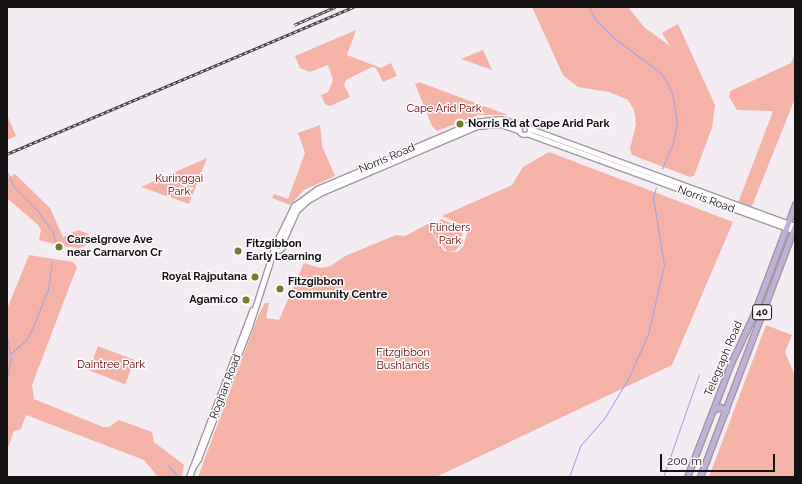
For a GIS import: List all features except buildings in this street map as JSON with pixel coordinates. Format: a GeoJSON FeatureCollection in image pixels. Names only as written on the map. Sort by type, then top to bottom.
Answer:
{"type":"FeatureCollection","features":[{"type":"Feature","properties":{"kind":"main road","name":"Norris Road"},"geometry":{"type":"LineString","coordinates":[[277,241],[294,206],[317,189],[475,122],[500,119],[521,125],[528,124],[530,132]]}},
{"type":"Feature","properties":{"kind":"main road","name":"Norris Road"},"geometry":{"type":"LineString","coordinates":[[282,243],[296,211],[308,200],[320,193],[477,126],[496,124],[519,130],[522,135],[530,132],[794,228]]}},
{"type":"Feature","properties":{"kind":"main road"},"geometry":{"type":"LineString","coordinates":[[519,130],[521,125]]}},
{"type":"Feature","properties":{"kind":"main road","name":"Telegraph Road"},"geometry":{"type":"LineString","coordinates":[[687,477],[717,399],[753,316],[795,204]]}},
{"type":"Feature","properties":{"kind":"main road","name":"Telegraph Road"},"geometry":{"type":"LineString","coordinates":[[700,477],[794,228]]}},
{"type":"Feature","properties":{"kind":"main road"},"geometry":{"type":"LineString","coordinates":[[789,242],[795,240]]}},
{"type":"Feature","properties":{"kind":"main road"},"geometry":{"type":"LineString","coordinates":[[277,241],[282,243],[282,249],[276,251],[273,245],[277,241]]}},
{"type":"Feature","properties":{"kind":"main road","name":"Roghan Road"},"geometry":{"type":"LineString","coordinates":[[189,476],[239,341],[254,308],[276,251]]}},
{"type":"Feature","properties":{"kind":"main road"},"geometry":{"type":"LineString","coordinates":[[717,399],[723,402],[730,400]]}},
{"type":"Feature","properties":{"kind":"main road"},"geometry":{"type":"LineString","coordinates":[[713,410],[720,407],[726,411]]}},
{"type":"Feature","properties":{"kind":"green space"},"geometry":{"type":"Polygon","coordinates":[[[532,7],[628,7],[644,27],[670,46],[662,33],[678,24],[715,105],[712,128],[694,176],[690,177],[632,155],[630,149],[636,124],[634,110],[628,100],[609,92],[578,87],[563,75],[532,7]]]}},
{"type":"Feature","properties":{"kind":"green space"},"geometry":{"type":"Polygon","coordinates":[[[356,30],[347,55],[381,68],[391,63],[397,76],[383,82],[376,68],[372,67],[346,80],[344,85],[350,97],[330,106],[325,104],[321,95],[328,92],[333,80],[328,65],[310,72],[300,68],[295,56],[356,30]]]}},
{"type":"Feature","properties":{"kind":"green space"},"geometry":{"type":"Polygon","coordinates":[[[483,50],[492,70],[461,59],[483,50]]]}},
{"type":"Feature","properties":{"kind":"green space"},"geometry":{"type":"Polygon","coordinates":[[[795,53],[795,98],[752,206],[738,203],[773,111],[737,110],[729,97],[730,91],[791,63],[795,53]]]}},
{"type":"Feature","properties":{"kind":"green space","name":"Cape Arid Park"},"geometry":{"type":"Polygon","coordinates":[[[419,82],[508,115],[478,115],[437,131],[432,126],[415,84],[419,82]]]}},
{"type":"Feature","properties":{"kind":"green space"},"geometry":{"type":"Polygon","coordinates":[[[7,115],[16,136],[7,140],[7,115]]]}},
{"type":"Feature","properties":{"kind":"green space"},"geometry":{"type":"Polygon","coordinates":[[[320,125],[322,146],[335,176],[304,190],[290,205],[272,198],[274,194],[288,199],[305,153],[298,133],[320,125]]]}},
{"type":"Feature","properties":{"kind":"green space","name":"Fitzgibbon Bushlands"},"geometry":{"type":"Polygon","coordinates":[[[549,152],[733,222],[672,365],[436,477],[198,477],[259,314],[265,303],[269,303],[266,318],[279,320],[304,263],[320,268],[331,266],[345,256],[396,235],[405,236],[428,224],[431,227],[431,232],[444,251],[457,252],[463,247],[467,233],[458,223],[442,216],[512,185],[523,167],[549,152]]]}},
{"type":"Feature","properties":{"kind":"green space","name":"Kuringgai Park"},"geometry":{"type":"Polygon","coordinates":[[[207,158],[189,204],[141,187],[207,158]]]}},
{"type":"Feature","properties":{"kind":"green space"},"geometry":{"type":"Polygon","coordinates":[[[15,174],[50,208],[63,237],[78,230],[89,234],[85,246],[80,248],[62,246],[39,240],[41,230],[38,225],[7,198],[7,178],[15,174]]]}},
{"type":"Feature","properties":{"kind":"green space","name":"Flinders Park"},"geometry":{"type":"Polygon","coordinates":[[[441,219],[460,227],[462,231],[463,243],[455,251],[447,251],[433,234],[433,227],[441,219]]]}},
{"type":"Feature","properties":{"kind":"green space"},"geometry":{"type":"Polygon","coordinates":[[[29,255],[73,262],[77,267],[32,385],[34,399],[103,427],[109,427],[119,420],[152,432],[154,442],[184,465],[182,477],[158,477],[144,460],[26,415],[21,429],[14,431],[7,451],[7,309],[29,255]]]}},
{"type":"Feature","properties":{"kind":"green space"},"geometry":{"type":"Polygon","coordinates":[[[766,325],[792,335],[785,352],[795,376],[795,477],[709,477],[766,325]]]}},
{"type":"Feature","properties":{"kind":"green space","name":"Daintree Park"},"geometry":{"type":"Polygon","coordinates":[[[98,346],[134,360],[125,384],[89,370],[98,346]]]}},
{"type":"Feature","properties":{"kind":"waterway"},"geometry":{"type":"LineString","coordinates":[[589,7],[595,19],[614,38],[660,72],[672,93],[677,122],[673,143],[662,169]]}},
{"type":"Feature","properties":{"kind":"waterway"},"geometry":{"type":"LineString","coordinates":[[7,172],[14,187],[36,209],[53,232],[55,242]]}},
{"type":"Feature","properties":{"kind":"waterway"},"geometry":{"type":"LineString","coordinates":[[569,477],[580,446],[605,417],[629,377],[648,334],[664,265],[653,197],[656,187]]}},
{"type":"Feature","properties":{"kind":"waterway"},"geometry":{"type":"LineString","coordinates":[[11,353],[27,339],[34,324],[48,289],[52,260]]}},
{"type":"Feature","properties":{"kind":"waterway"},"geometry":{"type":"LineString","coordinates":[[7,337],[11,359],[7,377]]}},
{"type":"Feature","properties":{"kind":"waterway"},"geometry":{"type":"LineString","coordinates":[[663,477],[699,374]]}},
{"type":"Feature","properties":{"kind":"waterway"},"geometry":{"type":"LineString","coordinates":[[168,466],[179,477]]}},
{"type":"Feature","properties":{"kind":"railway"},"geometry":{"type":"LineString","coordinates":[[294,25],[335,7]]}},
{"type":"Feature","properties":{"kind":"railway"},"geometry":{"type":"LineString","coordinates":[[7,154],[354,7]]}},
{"type":"Feature","properties":{"kind":"place","name":"Norris Rd at Cape Arid Park"},"geometry":{"type":"Point","coordinates":[460,124]}},
{"type":"Feature","properties":{"kind":"place","name":"Carselgrove Ave near Carnarvon Cr"},"geometry":{"type":"Point","coordinates":[59,247]}},
{"type":"Feature","properties":{"kind":"place","name":"Fitzgibbon Early Learning"},"geometry":{"type":"Point","coordinates":[238,251]}},
{"type":"Feature","properties":{"kind":"place","name":"Royal Rajputana"},"geometry":{"type":"Point","coordinates":[255,277]}},
{"type":"Feature","properties":{"kind":"place","name":"Fitzgibbon Community Centre"},"geometry":{"type":"Point","coordinates":[280,289]}},
{"type":"Feature","properties":{"kind":"place","name":"Agami.co"},"geometry":{"type":"Point","coordinates":[246,300]}}]}
